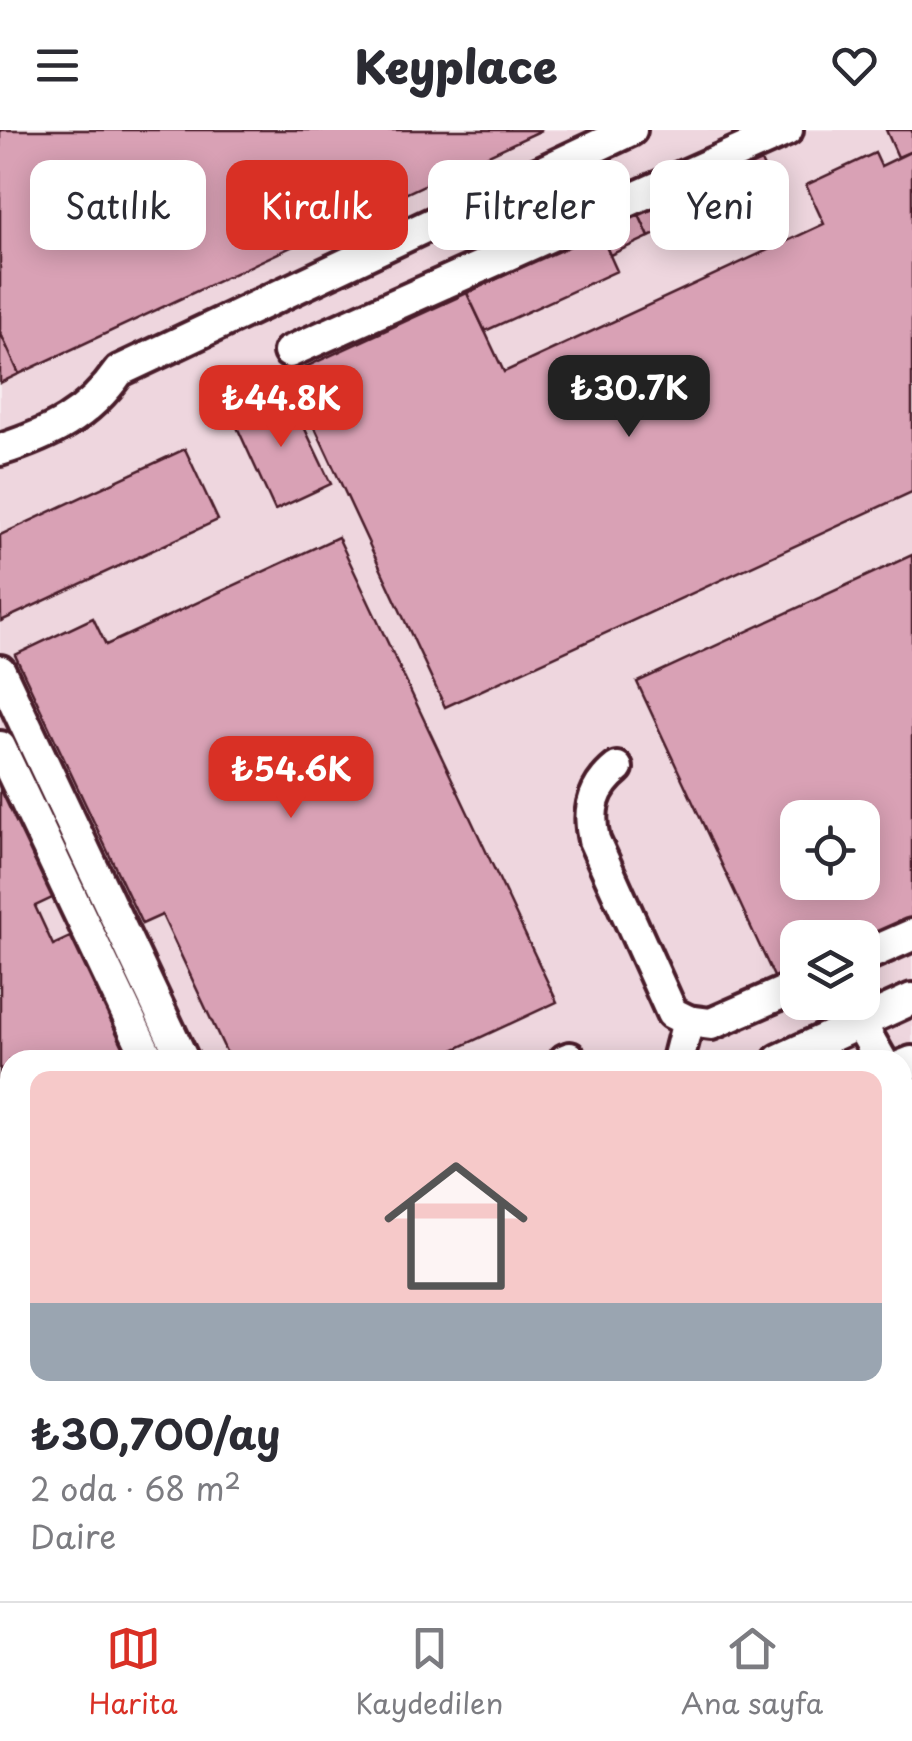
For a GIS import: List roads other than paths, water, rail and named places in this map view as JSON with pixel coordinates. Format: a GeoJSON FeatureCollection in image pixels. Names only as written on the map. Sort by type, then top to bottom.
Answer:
{"type":"FeatureCollection","features":[{"type":"Feature","properties":{"kind":"street"},"geometry":{"type":"LineString","coordinates":[[0,450],[63,426],[98,398],[119,372],[631,130]]}},
{"type":"Feature","properties":{"kind":"street"},"geometry":{"type":"LineString","coordinates":[[290,352],[786,130]]}},
{"type":"Feature","properties":{"kind":"street"},"geometry":{"type":"LineString","coordinates":[[0,672],[178,1050]]}},
{"type":"Feature","properties":{"kind":"street"},"geometry":{"type":"LineString","coordinates":[[0,747],[145,1050]]}},
{"type":"Feature","properties":{"kind":"street"},"geometry":{"type":"LineString","coordinates":[[618,768],[594,797],[590,811],[594,840],[672,1014],[711,1024],[780,994]]}},
{"type":"Feature","properties":{"kind":"street"},"geometry":{"type":"LineString","coordinates":[[880,949],[912,935]]}},
{"type":"Feature","properties":{"kind":"street"},"geometry":{"type":"LineString","coordinates":[[801,1050],[912,999]]}},
{"type":"Feature","properties":{"kind":"street"},"geometry":{"type":"LineString","coordinates":[[681,1050],[688,1021]]}},
{"type":"Feature","properties":{"kind":"street"},"geometry":{"type":"LineString","coordinates":[[860,1023],[875,1050]]}}]}
